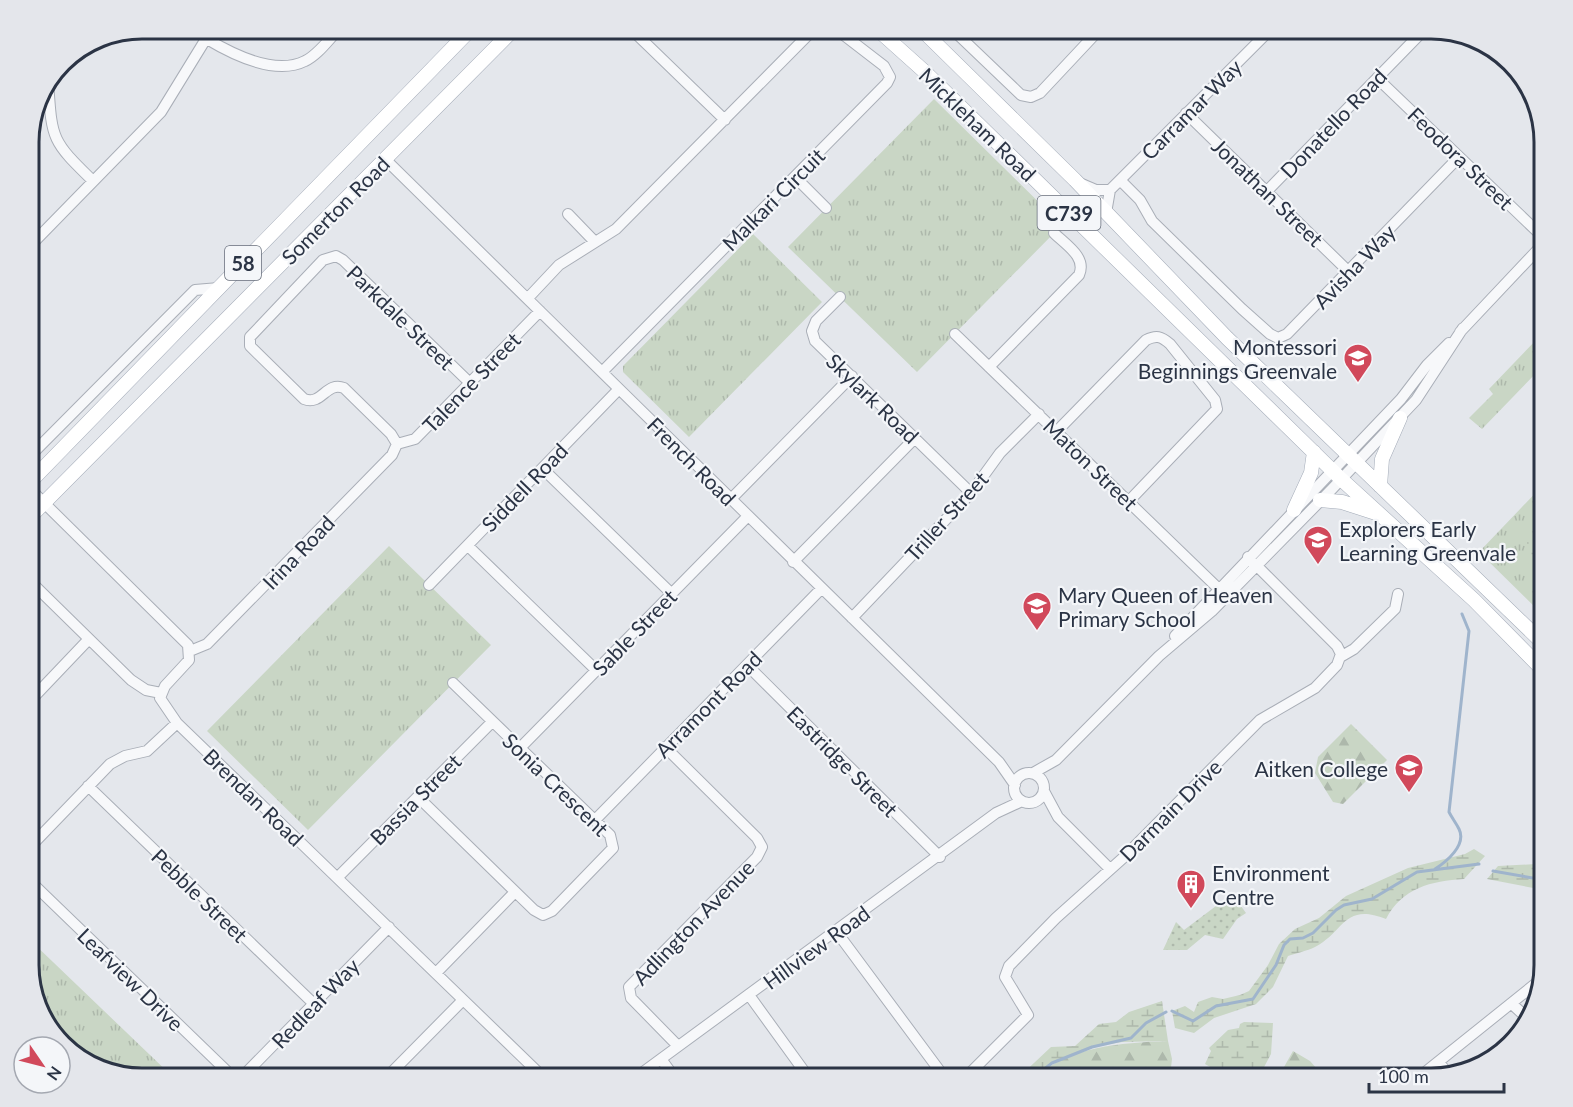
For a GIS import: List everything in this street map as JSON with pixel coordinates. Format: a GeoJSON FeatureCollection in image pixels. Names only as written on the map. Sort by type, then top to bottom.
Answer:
{"type":"FeatureCollection","features":[{"type":"Feature","properties":{"kind":"main road","name":"Somerton Road"},"geometry":{"type":"LineString","coordinates":[[39,473],[460,39]]}},
{"type":"Feature","properties":{"kind":"main road","name":"Somerton Road"},"geometry":{"type":"LineString","coordinates":[[39,508],[161,382],[503,39]]}},
{"type":"Feature","properties":{"kind":"main road","name":"Mickleham Road"},"geometry":{"type":"LineString","coordinates":[[888,39],[934,80],[1336,474],[1474,600],[1534,661]]}},
{"type":"Feature","properties":{"kind":"main road","name":"Mickleham Road"},"geometry":{"type":"LineString","coordinates":[[932,39],[1075,180],[1203,314],[1534,633]]}},
{"type":"Feature","properties":{"kind":"main road"},"geometry":{"type":"LineString","coordinates":[[1380,486],[1382,459],[1400,418]]}},
{"type":"Feature","properties":{"kind":"main road"},"geometry":{"type":"LineString","coordinates":[[1294,510],[1311,472],[1314,452]]}},
{"type":"Feature","properties":{"kind":"main road"},"geometry":{"type":"LineString","coordinates":[[1320,500],[1342,502],[1380,515]]}},
{"type":"Feature","properties":{"kind":"street"},"geometry":{"type":"LineString","coordinates":[[39,237],[161,112],[207,39],[248,60],[284,65],[306,60],[328,39]]}},
{"type":"Feature","properties":{"kind":"street"},"geometry":{"type":"LineString","coordinates":[[642,39],[724,120]]}},
{"type":"Feature","properties":{"kind":"street"},"geometry":{"type":"LineString","coordinates":[[528,298],[559,265],[616,230],[803,39]]}},
{"type":"Feature","properties":{"kind":"street","name":"Malkari Circuit"},"geometry":{"type":"LineString","coordinates":[[602,372],[887,83],[890,77],[884,66],[850,39]]}},
{"type":"Feature","properties":{"kind":"street"},"geometry":{"type":"LineString","coordinates":[[964,39],[1022,95],[1031,97],[1040,93],[1090,39]]}},
{"type":"Feature","properties":{"kind":"street","name":"Carramar Way"},"geometry":{"type":"LineString","coordinates":[[1110,190],[1260,39]]}},
{"type":"Feature","properties":{"kind":"street","name":"Donatello Road"},"geometry":{"type":"LineString","coordinates":[[1267,191],[1414,39]]}},
{"type":"Feature","properties":{"kind":"street","name":"Feodora Street"},"geometry":{"type":"LineString","coordinates":[[1377,78],[1534,230]]}},
{"type":"Feature","properties":{"kind":"street"},"geometry":{"type":"LineString","coordinates":[[49,98],[51,127],[56,142],[93,182]]}},
{"type":"Feature","properties":{"kind":"street","name":"Jonathan Street"},"geometry":{"type":"LineString","coordinates":[[1186,112],[1349,272]]}},
{"type":"Feature","properties":{"kind":"street","name":"Avisha Way"},"geometry":{"type":"LineString","coordinates":[[1120,180],[1140,200],[1152,221],[1275,337],[1287,334],[1459,157]]}},
{"type":"Feature","properties":{"kind":"street","name":"French Road"},"geometry":{"type":"LineString","coordinates":[[385,159],[999,762],[1014,787]]}},
{"type":"Feature","properties":{"kind":"street"},"geometry":{"type":"LineString","coordinates":[[795,177],[826,208]]}},
{"type":"Feature","properties":{"kind":"street"},"geometry":{"type":"LineString","coordinates":[[1075,180],[1092,189],[1110,190],[1106,213]]}},
{"type":"Feature","properties":{"kind":"street"},"geometry":{"type":"LineString","coordinates":[[568,214],[595,242]]}},
{"type":"Feature","properties":{"kind":"street"},"geometry":{"type":"LineString","coordinates":[[989,367],[1079,276],[1082,263],[1054,233]]}},
{"type":"Feature","properties":{"kind":"street"},"geometry":{"type":"LineString","coordinates":[[1351,459],[1427,365],[1534,253]]}},
{"type":"Feature","properties":{"kind":"street","name":"Parkdale Street"},"geometry":{"type":"LineString","coordinates":[[397,444],[391,434],[344,388],[338,385],[331,387],[319,399],[311,402],[304,399],[250,346],[250,336],[323,260],[336,256],[343,260],[470,383]]}},
{"type":"Feature","properties":{"kind":"street"},"geometry":{"type":"LineString","coordinates":[[39,447],[195,290],[219,288]]}},
{"type":"Feature","properties":{"kind":"street","name":"Skylark Road"},"geometry":{"type":"LineString","coordinates":[[840,297],[816,321],[812,331],[815,341],[971,493]]}},
{"type":"Feature","properties":{"kind":"street","name":"Talence Street"},"geometry":{"type":"LineString","coordinates":[[397,444],[415,439],[540,311]]}},
{"type":"Feature","properties":{"kind":"street"},"geometry":{"type":"LineString","coordinates":[[1222,592],[1248,557],[1294,510],[1400,418],[1425,388],[1463,328]]}},
{"type":"Feature","properties":{"kind":"street","name":"Maton Street"},"geometry":{"type":"LineString","coordinates":[[955,333],[1222,592]]}},
{"type":"Feature","properties":{"kind":"street"},"geometry":{"type":"LineString","coordinates":[[1058,431],[1146,340],[1154,336],[1162,337],[1170,344],[1215,400],[1217,409],[1129,501]]}},
{"type":"Feature","properties":{"kind":"street"},"geometry":{"type":"LineString","coordinates":[[731,500],[852,376]]}},
{"type":"Feature","properties":{"kind":"street","name":"Siddell Road"},"geometry":{"type":"LineString","coordinates":[[429,585],[619,389]]}},
{"type":"Feature","properties":{"kind":"street","name":"Triller Street"},"geometry":{"type":"LineString","coordinates":[[852,618],[971,493],[1000,453],[1039,414]]}},
{"type":"Feature","properties":{"kind":"street"},"geometry":{"type":"LineString","coordinates":[[49,463],[53,433]]}},
{"type":"Feature","properties":{"kind":"street"},"geometry":{"type":"LineString","coordinates":[[794,561],[915,438]]}},
{"type":"Feature","properties":{"kind":"street","name":"Irina Road"},"geometry":{"type":"LineString","coordinates":[[190,651],[207,644],[392,455],[397,444]]}},
{"type":"Feature","properties":{"kind":"street"},"geometry":{"type":"LineString","coordinates":[[543,468],[672,594]]}},
{"type":"Feature","properties":{"kind":"street"},"geometry":{"type":"LineString","coordinates":[[1110,869],[1058,817],[1027,802],[1014,787],[1019,777],[1056,760],[1222,592],[1256,565],[1320,500],[1336,474]]}},
{"type":"Feature","properties":{"kind":"street"},"geometry":{"type":"LineString","coordinates":[[39,498],[183,638],[190,651],[189,660],[161,693],[146,690],[131,680],[39,590]]}},
{"type":"Feature","properties":{"kind":"street","name":"Sable Street"},"geometry":{"type":"LineString","coordinates":[[519,749],[748,516]]}},
{"type":"Feature","properties":{"kind":"street"},"geometry":{"type":"LineString","coordinates":[[468,546],[596,670]]}},
{"type":"Feature","properties":{"kind":"street"},"geometry":{"type":"LineString","coordinates":[[1248,557],[1337,646],[1342,656]]}},
{"type":"Feature","properties":{"kind":"street","name":"Arramont Road"},"geometry":{"type":"LineString","coordinates":[[595,820],[822,589]]}},
{"type":"Feature","properties":{"kind":"street","name":"Darmain Drive"},"geometry":{"type":"LineString","coordinates":[[975,1068],[1028,1015],[1005,977],[1009,966],[1124,858],[1264,716],[1315,688],[1337,665],[1342,656],[1354,649],[1395,609],[1398,594]]}},
{"type":"Feature","properties":{"kind":"street"},"geometry":{"type":"LineString","coordinates":[[39,692],[90,639]]}},
{"type":"Feature","properties":{"kind":"street","name":"Eastridge Street"},"geometry":{"type":"LineString","coordinates":[[747,665],[940,856]]}},
{"type":"Feature","properties":{"kind":"street","name":"Sonia Crescent"},"geometry":{"type":"LineString","coordinates":[[418,796],[515,892],[543,915],[552,911],[613,848],[610,835],[453,683]]}},
{"type":"Feature","properties":{"kind":"street","name":"Brendan Road"},"geometry":{"type":"LineString","coordinates":[[161,693],[161,703],[177,723],[534,1068]]}},
{"type":"Feature","properties":{"kind":"street","name":"Bassia Street"},"geometry":{"type":"LineString","coordinates":[[338,877],[492,722]]}},
{"type":"Feature","properties":{"kind":"street"},"geometry":{"type":"LineString","coordinates":[[39,837],[117,759],[147,751],[177,723]]}},
{"type":"Feature","properties":{"kind":"street","name":"Adlington Avenue"},"geometry":{"type":"LineString","coordinates":[[665,747],[757,837],[762,847],[757,857],[635,980],[628,990],[629,996],[637,1005],[678,1046]]}},
{"type":"Feature","properties":{"kind":"street"},"geometry":{"type":"LineString","coordinates":[[1027,802],[1040,799],[1056,760]]}},
{"type":"Feature","properties":{"kind":"street","name":"French Road"},"geometry":{"type":"LineString","coordinates":[[999,762],[1030,773]]}},
{"type":"Feature","properties":{"kind":"street"},"geometry":{"type":"LineString","coordinates":[[1030,773],[1044,786],[1058,817]]}},
{"type":"Feature","properties":{"kind":"street","name":"Pebble Street"},"geometry":{"type":"LineString","coordinates":[[88,786],[314,1004]]}},
{"type":"Feature","properties":{"kind":"street","name":"Hillview Road"},"geometry":{"type":"LineString","coordinates":[[648,1068],[996,813],[1014,787]]}},
{"type":"Feature","properties":{"kind":"street","name":"Hillview Road"},"geometry":{"type":"LineString","coordinates":[[996,813],[1027,802]]}},
{"type":"Feature","properties":{"kind":"street","name":"Leafview Drive"},"geometry":{"type":"LineString","coordinates":[[39,890],[224,1068]]}},
{"type":"Feature","properties":{"kind":"street"},"geometry":{"type":"LineString","coordinates":[[436,973],[515,892]]}},
{"type":"Feature","properties":{"kind":"street","name":"Redleaf Way"},"geometry":{"type":"LineString","coordinates":[[251,1068],[389,927]]}},
{"type":"Feature","properties":{"kind":"street"},"geometry":{"type":"LineString","coordinates":[[837,931],[938,1068]]}},
{"type":"Feature","properties":{"kind":"street"},"geometry":{"type":"LineString","coordinates":[[1430,1068],[1531,988]]}},
{"type":"Feature","properties":{"kind":"street"},"geometry":{"type":"LineString","coordinates":[[749,995],[802,1068]]}},
{"type":"Feature","properties":{"kind":"street"},"geometry":{"type":"LineString","coordinates":[[396,1068],[463,1000]]}},
{"type":"Feature","properties":{"kind":"street"},"geometry":{"type":"LineString","coordinates":[[1512,1004],[1522,1013]]}},
{"type":"Feature","properties":{"kind":"street"},"geometry":{"type":"LineString","coordinates":[[661,1059],[668,1068]]}},
{"type":"Feature","properties":{"kind":"street"},"geometry":{"type":"LineString","coordinates":[[1438,1062],[1442,1067]]}},
{"type":"Feature","properties":{"kind":"green space"},"geometry":{"type":"Polygon","coordinates":[[[934,99],[1062,225],[917,372],[788,247],[934,99]]]}},
{"type":"Feature","properties":{"kind":"green space"},"geometry":{"type":"Polygon","coordinates":[[[753,234],[822,302],[689,437],[623,372],[623,366],[753,234]]]}},
{"type":"Feature","properties":{"kind":"green space"},"geometry":{"type":"Polygon","coordinates":[[[1534,342],[1534,375],[1482,429],[1469,418],[1493,394],[1489,389],[1534,342]]]}},
{"type":"Feature","properties":{"kind":"green space"},"geometry":{"type":"Polygon","coordinates":[[[1534,494],[1534,606],[1479,552],[1534,494]]]}},
{"type":"Feature","properties":{"kind":"green space"},"geometry":{"type":"Polygon","coordinates":[[[1534,536],[1534,572],[1529,564],[1527,541],[1534,536]]]}},
{"type":"Feature","properties":{"kind":"green space"},"geometry":{"type":"Polygon","coordinates":[[[389,546],[491,645],[308,830],[207,731],[389,546]]]}},
{"type":"Feature","properties":{"kind":"green space"},"geometry":{"type":"Polygon","coordinates":[[[1351,724],[1387,760],[1343,804],[1333,802],[1315,773],[1318,757],[1351,724]]]}},
{"type":"Feature","properties":{"kind":"green space"},"geometry":{"type":"Polygon","coordinates":[[[1474,849],[1485,856],[1464,879],[1429,884],[1409,893],[1400,900],[1386,919],[1361,914],[1353,916],[1325,941],[1309,950],[1288,956],[1273,987],[1256,1004],[1214,1018],[1194,1033],[1175,1028],[1172,1011],[1185,1006],[1194,1012],[1198,1002],[1212,997],[1223,999],[1249,991],[1268,965],[1279,944],[1295,929],[1319,918],[1346,896],[1408,868],[1465,854],[1474,849]]]}},
{"type":"Feature","properties":{"kind":"green space"},"geometry":{"type":"Polygon","coordinates":[[[1534,864],[1534,888],[1487,879],[1498,866],[1534,864]]]}},
{"type":"Feature","properties":{"kind":"green space"},"geometry":{"type":"Polygon","coordinates":[[[1232,894],[1246,913],[1237,919],[1223,939],[1205,935],[1187,950],[1163,950],[1176,922],[1184,930],[1232,894]]]}},
{"type":"Feature","properties":{"kind":"green space"},"geometry":{"type":"Polygon","coordinates":[[[39,949],[164,1068],[128,1067],[109,1063],[79,1047],[72,1041],[72,1035],[66,1035],[60,1028],[50,1011],[39,972],[39,949]]]}},
{"type":"Feature","properties":{"kind":"green space"},"geometry":{"type":"Polygon","coordinates":[[[1162,1001],[1168,1041],[1122,1042],[1092,1047],[1052,1063],[1046,1068],[1029,1068],[1051,1047],[1075,1046],[1099,1024],[1116,1022],[1129,1012],[1162,1001]]]}},
{"type":"Feature","properties":{"kind":"green space"},"geometry":{"type":"Polygon","coordinates":[[[1244,1022],[1273,1023],[1271,1054],[1264,1068],[1212,1068],[1205,1064],[1211,1051],[1209,1048],[1228,1030],[1239,1028],[1244,1022]]]}},
{"type":"Feature","properties":{"kind":"green space"},"geometry":{"type":"Polygon","coordinates":[[[1168,1041],[1172,1059],[1171,1068],[1047,1068],[1080,1053],[1131,1043],[1168,1041]]]}},
{"type":"Feature","properties":{"kind":"green space"},"geometry":{"type":"Polygon","coordinates":[[[1293,1051],[1310,1061],[1316,1068],[1285,1068],[1293,1051]]]}},
{"type":"Feature","properties":{"kind":"waterway"},"geometry":{"type":"LineString","coordinates":[[1435,869],[1445,862],[1458,847],[1461,835],[1449,812],[1469,631],[1462,614]]}},
{"type":"Feature","properties":{"kind":"waterway"},"geometry":{"type":"LineString","coordinates":[[1172,1011],[1193,1021],[1216,1006],[1253,999],[1276,965],[1284,945],[1290,939],[1303,938],[1313,933],[1344,905],[1372,899],[1417,872],[1479,864]]}},
{"type":"Feature","properties":{"kind":"waterway"},"geometry":{"type":"LineString","coordinates":[[1493,871],[1534,878]]}},
{"type":"Feature","properties":{"kind":"waterway"},"geometry":{"type":"LineString","coordinates":[[1046,1068],[1052,1063],[1092,1047],[1131,1038],[1146,1023],[1166,1012]]}},
{"type":"Feature","properties":{"kind":"place","name":"Montessori Beginnings Greenvale"},"geometry":{"type":"Point","coordinates":[1358,384]}},
{"type":"Feature","properties":{"kind":"place","name":"Explorers Early Learning Greenvale"},"geometry":{"type":"Point","coordinates":[1318,566]}},
{"type":"Feature","properties":{"kind":"place","name":"Mary Queen of Heaven Primary School"},"geometry":{"type":"Point","coordinates":[1037,632]}},
{"type":"Feature","properties":{"kind":"place","name":"Aitken College"},"geometry":{"type":"Point","coordinates":[1409,794]}},
{"type":"Feature","properties":{"kind":"place","name":"Environment Centre"},"geometry":{"type":"Point","coordinates":[1191,910]}}]}
